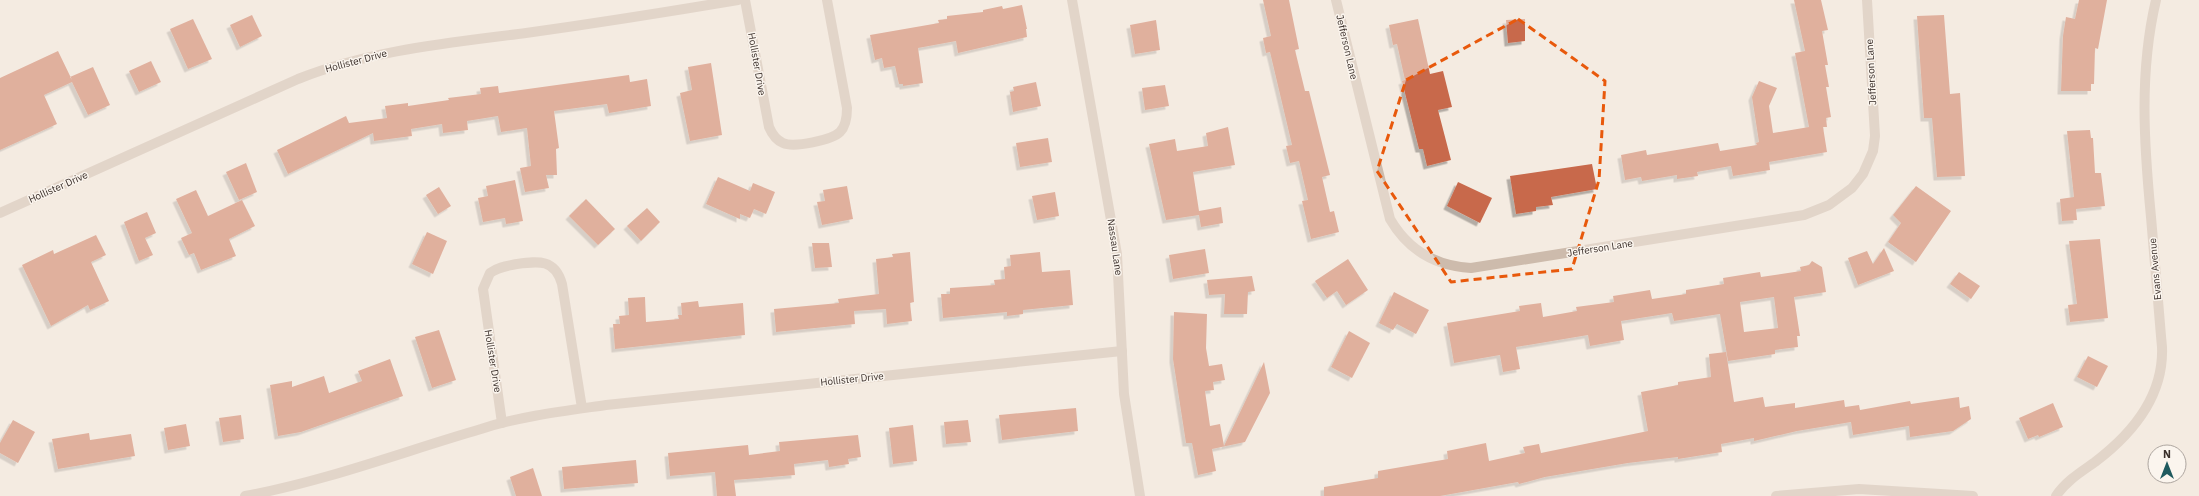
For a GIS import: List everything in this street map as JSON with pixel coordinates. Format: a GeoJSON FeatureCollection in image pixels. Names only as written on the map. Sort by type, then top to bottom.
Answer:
{"type":"FeatureCollection","features":[{"type":"Feature","properties":{"kind":"street","name":"Hollister Drive"},"geometry":{"type":"LineString","coordinates":[[0,213],[298,79],[331,67],[402,50],[617,21],[738,0]]}},
{"type":"Feature","properties":{"kind":"street","name":"Hollister Drive"},"geometry":{"type":"LineString","coordinates":[[745,0],[767,123],[777,139],[793,145],[832,137],[842,130],[846,119],[847,108],[827,0]]}},
{"type":"Feature","properties":{"kind":"street","name":"Nassau Lane"},"geometry":{"type":"LineString","coordinates":[[1072,0],[1117,254],[1127,420],[1140,496]]}},
{"type":"Feature","properties":{"kind":"street","name":"Jefferson Lane"},"geometry":{"type":"LineString","coordinates":[[1336,0],[1385,205],[1390,219],[1406,242],[1424,255],[1446,265],[1471,268],[1804,215],[1817,211],[1842,197],[1863,174],[1874,144],[1867,0]]}},
{"type":"Feature","properties":{"kind":"street","name":"Evans Avenue"},"geometry":{"type":"LineString","coordinates":[[2056,496],[2070,481],[2110,450],[2133,427],[2151,400],[2160,375],[2162,347],[2146,164],[2144,103],[2148,42],[2156,0]]}},
{"type":"Feature","properties":{"kind":"street","name":"Hollister Drive"},"geometry":{"type":"LineString","coordinates":[[502,423],[483,289],[485,280],[490,273],[505,266],[538,262],[551,266],[558,273],[562,284],[582,408]]}},
{"type":"Feature","properties":{"kind":"street","name":"Hollister Drive"},"geometry":{"type":"LineString","coordinates":[[245,496],[287,492],[502,423],[582,408],[1122,351]]}},
{"type":"Feature","properties":{"kind":"street"},"geometry":{"type":"LineString","coordinates":[[1776,496],[1859,489],[1973,496]]}},
{"type":"Feature","properties":{"kind":"highlighted area"},"geometry":{"type":"Polygon","coordinates":[[[1518,19],[1605,81],[1599,180],[1572,269],[1451,282],[1377,171],[1406,80],[1518,19]]]}},
{"type":"Feature","properties":{"kind":"building"},"geometry":{"type":"Polygon","coordinates":[[[1263,0],[1289,0],[1299,49],[1295,50],[1305,91],[1309,91],[1330,175],[1322,177],[1330,212],[1334,211],[1339,232],[1311,239],[1302,201],[1308,200],[1299,161],[1290,163],[1286,146],[1292,145],[1270,52],[1266,53],[1263,38],[1271,36],[1263,0]]]}},
{"type":"Feature","properties":{"kind":"building"},"geometry":{"type":"Polygon","coordinates":[[[1794,0],[1821,0],[1828,30],[1822,31],[1828,65],[1825,65],[1829,87],[1826,87],[1831,117],[1826,118],[1827,127],[1823,127],[1827,152],[1769,162],[1770,170],[1733,176],[1731,166],[1697,172],[1698,176],[1677,179],[1677,175],[1642,181],[1641,177],[1625,180],[1621,155],[1646,150],[1647,155],[1718,143],[1720,151],[1757,145],[1756,143],[1759,142],[1752,97],[1759,81],[1777,88],[1769,106],[1773,133],[1809,127],[1795,53],[1805,51],[1794,0]]]}},
{"type":"Feature","properties":{"kind":"building"},"geometry":{"type":"Polygon","coordinates":[[[2079,0],[2107,0],[2098,49],[2095,48],[2094,84],[2091,84],[2091,91],[2061,91],[2063,36],[2066,17],[2075,19],[2079,0]]]}},
{"type":"Feature","properties":{"kind":"building"},"geometry":{"type":"Polygon","coordinates":[[[1022,5],[1027,29],[1027,37],[958,53],[956,41],[918,48],[923,83],[903,86],[903,84],[899,84],[895,66],[884,68],[882,58],[875,60],[870,35],[939,23],[938,20],[947,19],[947,16],[983,12],[983,10],[1002,6],[1003,9],[1022,5]]]}},
{"type":"Feature","properties":{"kind":"building"},"geometry":{"type":"Polygon","coordinates":[[[252,15],[262,36],[240,47],[230,25],[252,15]]]}},
{"type":"Feature","properties":{"kind":"building"},"geometry":{"type":"Polygon","coordinates":[[[1944,15],[1950,94],[1960,93],[1965,176],[1937,177],[1932,118],[1924,118],[1917,16],[1944,15]]]}},
{"type":"Feature","properties":{"kind":"building"},"geometry":{"type":"Polygon","coordinates":[[[193,19],[212,59],[188,69],[170,29],[193,19]]]}},
{"type":"Feature","properties":{"kind":"building"},"geometry":{"type":"Polygon","coordinates":[[[1418,19],[1430,74],[1443,71],[1452,107],[1438,110],[1451,160],[1427,166],[1423,149],[1419,149],[1402,81],[1405,80],[1397,44],[1393,45],[1389,25],[1418,19]]]}},
{"type":"Feature","properties":{"kind":"building"},"geometry":{"type":"Polygon","coordinates":[[[1525,19],[1525,41],[1508,43],[1506,20],[1525,19]]]}},
{"type":"Feature","properties":{"kind":"building"},"geometry":{"type":"Polygon","coordinates":[[[1156,20],[1160,50],[1135,54],[1130,25],[1156,20]]]}},
{"type":"Feature","properties":{"kind":"building"},"geometry":{"type":"Polygon","coordinates":[[[58,51],[70,77],[93,67],[110,105],[88,115],[72,82],[44,95],[57,124],[0,150],[0,78],[58,51]]]}},
{"type":"Feature","properties":{"kind":"building"},"geometry":{"type":"Polygon","coordinates":[[[151,61],[161,82],[139,92],[129,71],[151,61]]]}},
{"type":"Feature","properties":{"kind":"building"},"geometry":{"type":"Polygon","coordinates":[[[711,63],[722,135],[690,141],[680,93],[692,90],[688,67],[711,63]]]}},
{"type":"Feature","properties":{"kind":"building"},"geometry":{"type":"Polygon","coordinates":[[[629,75],[630,82],[647,79],[651,106],[609,113],[607,104],[554,111],[559,148],[556,149],[557,175],[546,175],[549,188],[525,192],[520,168],[531,166],[527,128],[501,132],[498,116],[467,121],[468,130],[443,133],[442,124],[411,129],[412,136],[374,141],[373,133],[288,174],[277,150],[346,116],[349,123],[387,118],[385,106],[408,103],[408,106],[449,100],[448,98],[481,94],[480,88],[498,86],[499,93],[629,75]]]}},
{"type":"Feature","properties":{"kind":"building"},"geometry":{"type":"Polygon","coordinates":[[[1036,82],[1041,106],[1013,112],[1010,92],[1014,91],[1013,87],[1036,82]]]}},
{"type":"Feature","properties":{"kind":"building"},"geometry":{"type":"Polygon","coordinates":[[[1165,85],[1169,106],[1145,110],[1142,88],[1165,85]]]}},
{"type":"Feature","properties":{"kind":"building"},"geometry":{"type":"Polygon","coordinates":[[[1228,127],[1235,165],[1193,172],[1199,211],[1221,207],[1223,223],[1201,227],[1199,215],[1166,220],[1149,144],[1175,139],[1177,151],[1208,146],[1206,133],[1228,127]]]}},
{"type":"Feature","properties":{"kind":"building"},"geometry":{"type":"Polygon","coordinates":[[[2090,130],[2091,138],[2093,138],[2095,173],[2101,173],[2105,206],[2076,209],[2077,220],[2062,221],[2060,199],[2074,197],[2067,131],[2090,130]]]}},
{"type":"Feature","properties":{"kind":"building"},"geometry":{"type":"Polygon","coordinates":[[[1048,138],[1052,162],[1020,167],[1016,143],[1048,138]]]}},
{"type":"Feature","properties":{"kind":"building"},"geometry":{"type":"Polygon","coordinates":[[[246,163],[257,192],[239,200],[226,172],[246,163]]]}},
{"type":"Feature","properties":{"kind":"building"},"geometry":{"type":"Polygon","coordinates":[[[1592,164],[1597,189],[1551,197],[1553,205],[1536,207],[1536,211],[1516,214],[1510,176],[1592,164]]]}},
{"type":"Feature","properties":{"kind":"building"},"geometry":{"type":"Polygon","coordinates":[[[718,177],[750,191],[753,183],[775,192],[766,214],[754,209],[750,218],[740,214],[740,219],[706,204],[718,177]]]}},
{"type":"Feature","properties":{"kind":"building"},"geometry":{"type":"Polygon","coordinates":[[[515,180],[523,221],[506,224],[505,218],[483,222],[478,198],[488,196],[486,186],[515,180]]]}},
{"type":"Feature","properties":{"kind":"building"},"geometry":{"type":"Polygon","coordinates":[[[1458,182],[1492,198],[1480,223],[1447,206],[1458,182]]]}},
{"type":"Feature","properties":{"kind":"building"},"geometry":{"type":"Polygon","coordinates":[[[847,186],[853,219],[822,225],[817,202],[825,201],[823,190],[847,186]]]}},
{"type":"Feature","properties":{"kind":"building"},"geometry":{"type":"Polygon","coordinates":[[[1916,186],[1951,211],[1916,262],[1888,242],[1901,223],[1893,215],[1916,186]]]}},
{"type":"Feature","properties":{"kind":"building"},"geometry":{"type":"Polygon","coordinates":[[[439,187],[451,206],[438,214],[426,195],[439,187]]]}},
{"type":"Feature","properties":{"kind":"building"},"geometry":{"type":"Polygon","coordinates":[[[196,190],[208,216],[242,200],[255,226],[229,239],[236,256],[201,270],[194,253],[189,255],[181,238],[192,233],[176,199],[196,190]]]}},
{"type":"Feature","properties":{"kind":"building"},"geometry":{"type":"Polygon","coordinates":[[[1055,192],[1059,216],[1037,220],[1032,196],[1055,192]]]}},
{"type":"Feature","properties":{"kind":"building"},"geometry":{"type":"Polygon","coordinates":[[[586,199],[615,229],[598,245],[569,216],[586,199]]]}},
{"type":"Feature","properties":{"kind":"building"},"geometry":{"type":"Polygon","coordinates":[[[647,208],[660,222],[641,241],[627,226],[647,208]]]}},
{"type":"Feature","properties":{"kind":"building"},"geometry":{"type":"Polygon","coordinates":[[[147,212],[156,233],[145,238],[153,255],[139,261],[124,222],[147,212]]]}},
{"type":"Feature","properties":{"kind":"building"},"geometry":{"type":"Polygon","coordinates":[[[427,232],[447,241],[433,274],[412,264],[427,232]]]}},
{"type":"Feature","properties":{"kind":"building"},"geometry":{"type":"Polygon","coordinates":[[[96,235],[106,255],[91,262],[109,301],[90,310],[88,305],[51,326],[22,265],[53,250],[54,254],[96,235]]]}},
{"type":"Feature","properties":{"kind":"building"},"geometry":{"type":"Polygon","coordinates":[[[2100,239],[2108,318],[2070,322],[2068,305],[2077,304],[2069,241],[2100,239]]]}},
{"type":"Feature","properties":{"kind":"building"},"geometry":{"type":"Polygon","coordinates":[[[812,243],[829,243],[832,267],[815,268],[812,243]]]}},
{"type":"Feature","properties":{"kind":"building"},"geometry":{"type":"Polygon","coordinates":[[[1884,248],[1894,271],[1858,285],[1848,258],[1867,251],[1873,264],[1884,248]]]}},
{"type":"Feature","properties":{"kind":"building"},"geometry":{"type":"Polygon","coordinates":[[[1205,249],[1209,273],[1173,279],[1169,255],[1205,249]]]}},
{"type":"Feature","properties":{"kind":"building"},"geometry":{"type":"Polygon","coordinates":[[[910,252],[914,302],[910,303],[912,321],[887,324],[886,309],[854,311],[855,324],[776,332],[774,309],[839,303],[838,299],[879,294],[876,259],[893,257],[892,254],[910,252]]]}},
{"type":"Feature","properties":{"kind":"building"},"geometry":{"type":"Polygon","coordinates":[[[1040,252],[1042,272],[1070,270],[1073,305],[1023,310],[1023,314],[1007,316],[1007,312],[943,318],[941,294],[950,294],[950,288],[995,285],[994,280],[1005,279],[1004,267],[1011,266],[1010,255],[1040,252]]]}},
{"type":"Feature","properties":{"kind":"building"},"geometry":{"type":"Polygon","coordinates":[[[1348,259],[1368,290],[1346,305],[1337,291],[1327,298],[1315,281],[1348,259]]]}},
{"type":"Feature","properties":{"kind":"building"},"geometry":{"type":"Polygon","coordinates":[[[1812,261],[1822,267],[1826,292],[1794,297],[1800,336],[1797,336],[1798,347],[1775,350],[1775,354],[1728,361],[1720,314],[1674,321],[1672,313],[1621,321],[1624,340],[1590,346],[1588,335],[1516,347],[1520,369],[1503,372],[1500,355],[1454,363],[1447,323],[1520,311],[1519,306],[1541,303],[1543,317],[1577,311],[1576,307],[1614,302],[1613,296],[1650,290],[1652,299],[1686,294],[1686,290],[1724,284],[1723,278],[1760,272],[1761,277],[1801,271],[1800,267],[1809,265],[1812,261]],[[1774,297],[1740,302],[1744,332],[1778,328],[1774,297]]]}},
{"type":"Feature","properties":{"kind":"building"},"geometry":{"type":"Polygon","coordinates":[[[1959,272],[1980,286],[1971,299],[1950,284],[1959,272]]]}},
{"type":"Feature","properties":{"kind":"building"},"geometry":{"type":"Polygon","coordinates":[[[1252,276],[1255,291],[1248,292],[1247,314],[1224,314],[1225,294],[1209,295],[1207,280],[1252,276]]]}},
{"type":"Feature","properties":{"kind":"building"},"geometry":{"type":"Polygon","coordinates":[[[1394,292],[1429,310],[1416,334],[1397,324],[1393,330],[1379,323],[1394,292]]]}},
{"type":"Feature","properties":{"kind":"building"},"geometry":{"type":"Polygon","coordinates":[[[645,297],[646,322],[679,319],[678,315],[682,315],[681,303],[698,301],[699,307],[743,303],[745,335],[615,349],[613,324],[620,324],[619,316],[629,315],[628,298],[645,297]]]}},
{"type":"Feature","properties":{"kind":"building"},"geometry":{"type":"Polygon","coordinates":[[[1174,312],[1207,314],[1206,348],[1209,366],[1222,364],[1225,380],[1213,382],[1214,390],[1205,391],[1210,426],[1220,424],[1224,446],[1264,362],[1270,393],[1245,442],[1212,449],[1216,471],[1198,475],[1192,443],[1186,443],[1173,359],[1174,312]]]}},
{"type":"Feature","properties":{"kind":"building"},"geometry":{"type":"Polygon","coordinates":[[[439,330],[456,380],[432,388],[415,337],[439,330]]]}},
{"type":"Feature","properties":{"kind":"building"},"geometry":{"type":"Polygon","coordinates":[[[1349,331],[1370,343],[1352,378],[1331,367],[1349,331]]]}},
{"type":"Feature","properties":{"kind":"building"},"geometry":{"type":"Polygon","coordinates":[[[1726,352],[1734,402],[1763,397],[1765,407],[1795,403],[1795,408],[1844,400],[1845,407],[1859,405],[1860,410],[1910,401],[1911,404],[1959,397],[1960,408],[1969,406],[1971,419],[1953,431],[1910,437],[1909,426],[1853,435],[1851,422],[1797,431],[1754,441],[1754,438],[1721,444],[1722,452],[1678,459],[1678,457],[1628,463],[1545,477],[1519,484],[1518,482],[1440,496],[1324,496],[1324,487],[1378,478],[1378,471],[1448,459],[1447,451],[1486,443],[1489,461],[1525,453],[1523,447],[1539,444],[1541,453],[1648,431],[1641,392],[1678,385],[1678,382],[1711,377],[1709,354],[1726,352]]]}},
{"type":"Feature","properties":{"kind":"building"},"geometry":{"type":"Polygon","coordinates":[[[2088,356],[2108,366],[2097,387],[2077,377],[2088,356]]]}},
{"type":"Feature","properties":{"kind":"building"},"geometry":{"type":"Polygon","coordinates":[[[390,359],[403,396],[301,432],[278,436],[270,385],[292,381],[292,387],[324,376],[329,393],[362,381],[358,371],[390,359]]]}},
{"type":"Feature","properties":{"kind":"building"},"geometry":{"type":"Polygon","coordinates":[[[2053,403],[2063,427],[2039,437],[2038,435],[2028,439],[2019,418],[2053,403]]]}},
{"type":"Feature","properties":{"kind":"building"},"geometry":{"type":"Polygon","coordinates":[[[1076,408],[1078,431],[1002,440],[999,415],[1076,408]]]}},
{"type":"Feature","properties":{"kind":"building"},"geometry":{"type":"Polygon","coordinates":[[[241,415],[244,439],[223,442],[219,418],[241,415]]]}},
{"type":"Feature","properties":{"kind":"building"},"geometry":{"type":"Polygon","coordinates":[[[13,420],[35,432],[18,463],[0,453],[0,443],[13,420]]]}},
{"type":"Feature","properties":{"kind":"building"},"geometry":{"type":"Polygon","coordinates":[[[968,420],[971,442],[946,444],[944,422],[968,420]]]}},
{"type":"Feature","properties":{"kind":"building"},"geometry":{"type":"Polygon","coordinates":[[[186,424],[190,446],[168,450],[164,428],[186,424]]]}},
{"type":"Feature","properties":{"kind":"building"},"geometry":{"type":"Polygon","coordinates":[[[913,425],[917,461],[893,464],[889,428],[913,425]]]}},
{"type":"Feature","properties":{"kind":"building"},"geometry":{"type":"Polygon","coordinates":[[[89,433],[90,440],[131,434],[135,456],[58,469],[52,439],[89,433]]]}},
{"type":"Feature","properties":{"kind":"building"},"geometry":{"type":"Polygon","coordinates":[[[858,435],[861,457],[848,459],[849,464],[829,467],[828,460],[794,464],[795,475],[734,480],[736,496],[717,496],[715,472],[670,476],[668,453],[748,445],[749,455],[780,451],[779,442],[858,435]]]}},
{"type":"Feature","properties":{"kind":"building"},"geometry":{"type":"Polygon","coordinates":[[[636,460],[638,483],[564,489],[562,467],[636,460]]]}},
{"type":"Feature","properties":{"kind":"building"},"geometry":{"type":"Polygon","coordinates":[[[533,468],[542,496],[516,496],[510,477],[533,468]]]}}]}
